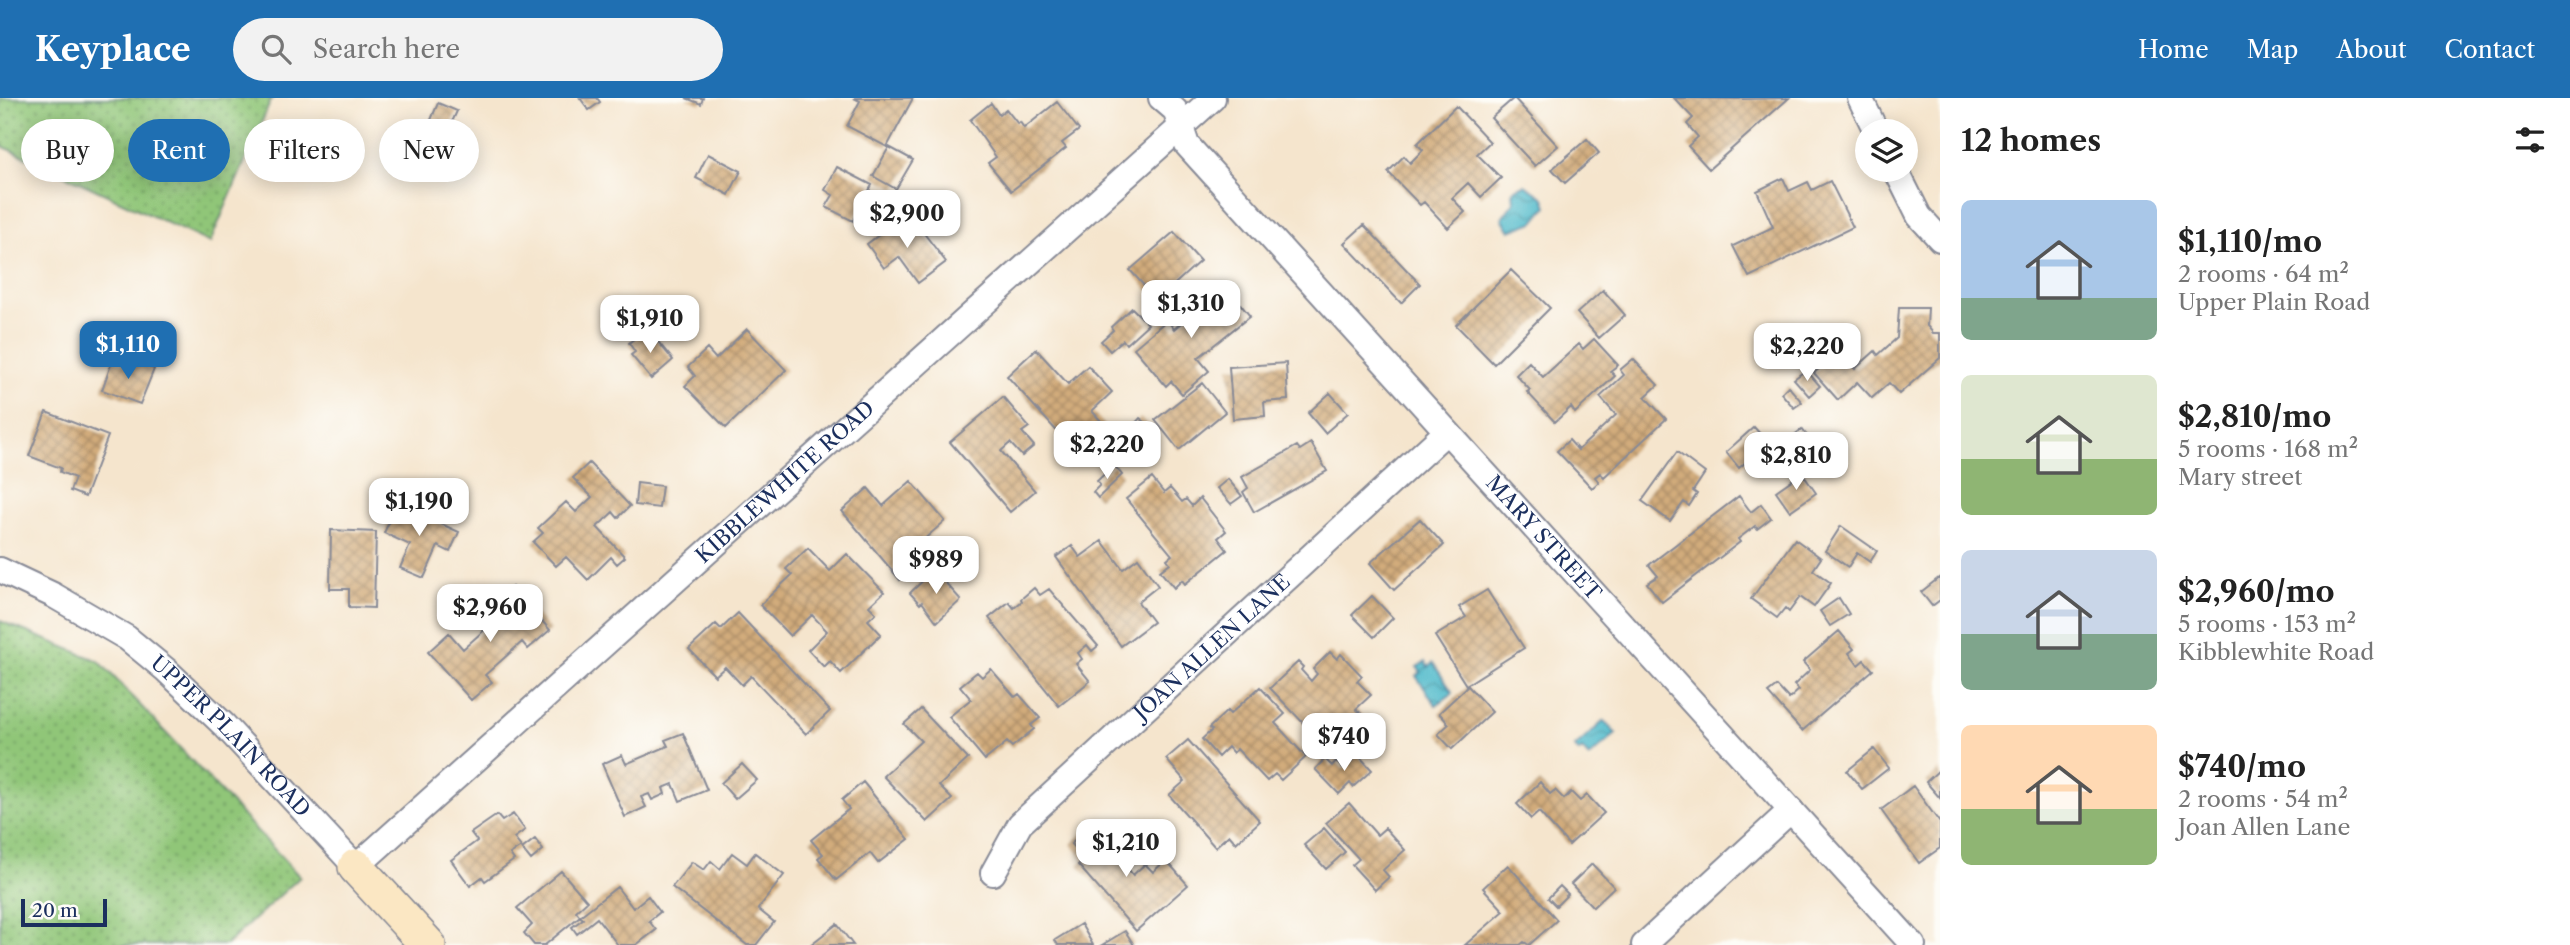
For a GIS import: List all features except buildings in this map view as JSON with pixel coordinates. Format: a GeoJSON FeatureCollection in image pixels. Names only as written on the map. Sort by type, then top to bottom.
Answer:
{"type":"FeatureCollection","features":[{"type":"Feature","properties":{"kind":"street","name":"MARY STREET"},"geometry":{"type":"LineString","coordinates":[[1161,98],[1175,110],[1187,145],[1913,945]]}},
{"type":"Feature","properties":{"kind":"street","name":"KIBBLEWHITE ROAD"},"geometry":{"type":"LineString","coordinates":[[356,867],[1213,98]]}},
{"type":"Feature","properties":{"kind":"street"},"geometry":{"type":"LineString","coordinates":[[1860,98],[1871,119]]}},
{"type":"Feature","properties":{"kind":"street"},"geometry":{"type":"LineString","coordinates":[[1902,182],[1919,216],[1940,239]]}},
{"type":"Feature","properties":{"kind":"street","name":"JOAN ALLEN LANE"},"geometry":{"type":"LineString","coordinates":[[993,873],[1020,824],[1446,432]]}},
{"type":"Feature","properties":{"kind":"street","name":"UPPER PLAIN ROAD"},"geometry":{"type":"LineString","coordinates":[[0,570],[53,595],[127,638],[166,670],[224,725],[428,945]]}},
{"type":"Feature","properties":{"kind":"street"},"geometry":{"type":"LineString","coordinates":[[1644,945],[1791,810]]}},
{"type":"Feature","properties":{"kind":"green space"},"geometry":{"type":"Polygon","coordinates":[[[0,98],[272,98],[263,119],[244,119],[244,163],[210,243],[79,182],[114,182],[114,119],[21,119],[21,155],[0,145],[0,98]]]}},
{"type":"Feature","properties":{"kind":"green space"},"geometry":{"type":"Polygon","coordinates":[[[0,621],[99,661],[300,877],[226,945],[0,945],[0,621]]]}},
{"type":"Feature","properties":{"kind":"water"},"geometry":{"type":"Polygon","coordinates":[[[1525,185],[1544,198],[1547,206],[1534,222],[1510,231],[1502,218],[1514,202],[1513,190],[1525,185]]]}},
{"type":"Feature","properties":{"kind":"water"},"geometry":{"type":"Polygon","coordinates":[[[1425,662],[1428,667],[1433,663],[1453,693],[1436,705],[1416,676],[1421,672],[1417,667],[1425,662]]]}},
{"type":"Feature","properties":{"kind":"water"},"geometry":{"type":"Polygon","coordinates":[[[1604,721],[1616,734],[1589,757],[1582,749],[1579,752],[1575,747],[1604,721]]]}}]}
